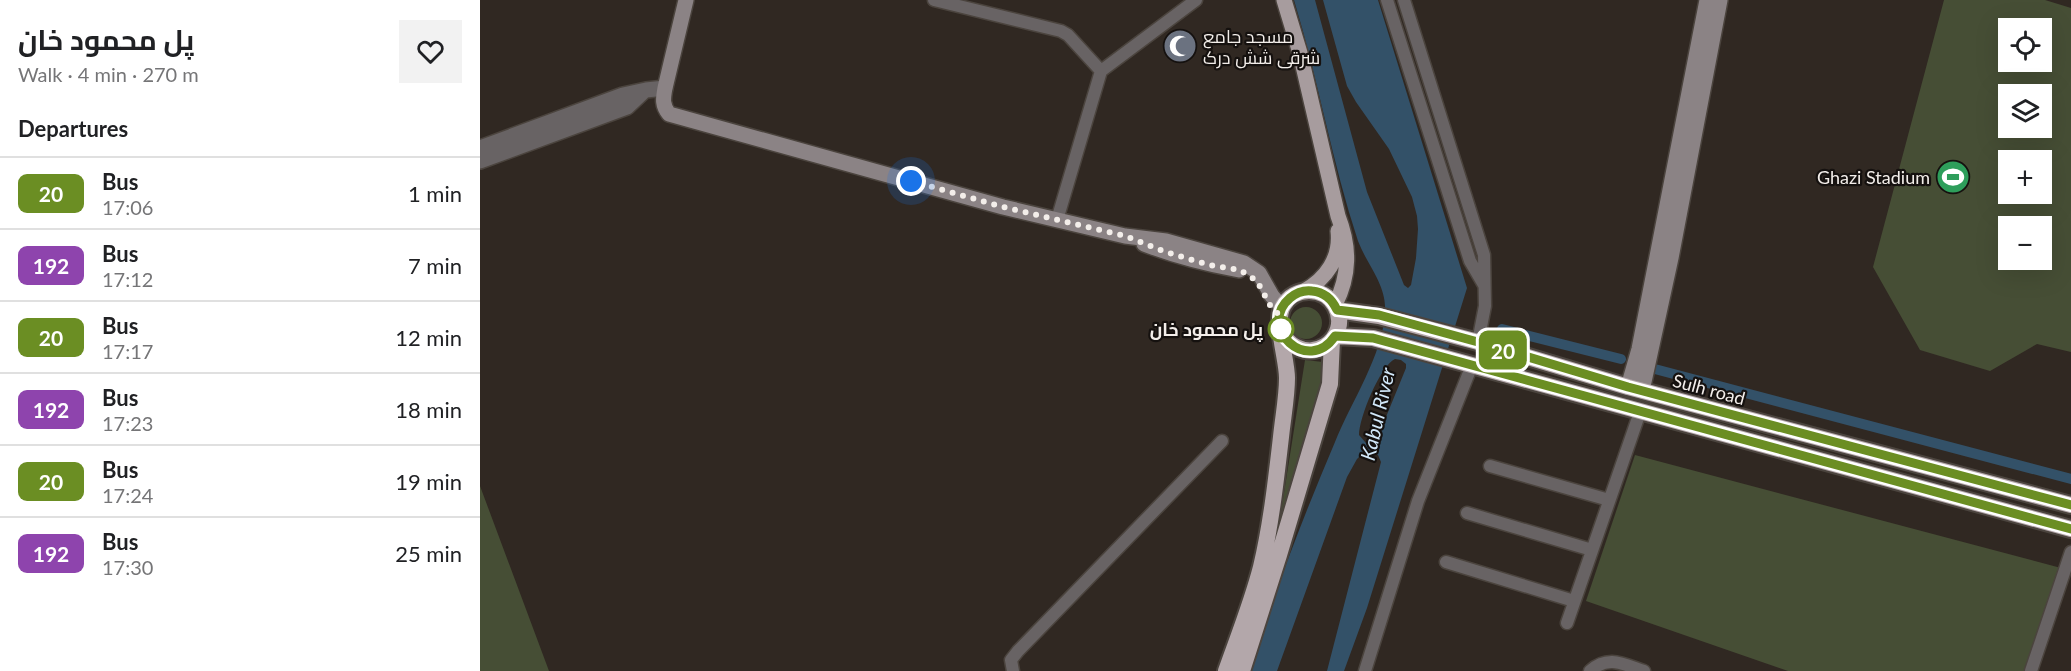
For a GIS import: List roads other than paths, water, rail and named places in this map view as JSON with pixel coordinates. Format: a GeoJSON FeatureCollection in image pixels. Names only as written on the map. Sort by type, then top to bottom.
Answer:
{"type":"FeatureCollection","features":[{"type":"Feature","properties":{"kind":"highway"},"geometry":{"type":"LineString","coordinates":[[1226,671],[1260,570],[1269,531],[1287,378],[1281,312],[1288,300],[1304,291],[1322,293],[1336,308],[1339,318],[1333,338],[1330,384],[1242,671]]}},
{"type":"Feature","properties":{"kind":"highway","name":"Sulh road"},"geometry":{"type":"LineString","coordinates":[[1336,308],[1379,315],[1635,389],[2069,504]]}},
{"type":"Feature","properties":{"kind":"highway"},"geometry":{"type":"LineString","coordinates":[[1282,334],[1296,348],[1305,351],[1324,347],[1333,338],[1373,338],[2071,529]]}},
{"type":"Feature","properties":{"kind":"highway"},"geometry":{"type":"LineString","coordinates":[[1983,482],[1988,507]]}},
{"type":"Feature","properties":{"kind":"main road"},"geometry":{"type":"LineString","coordinates":[[686,0],[665,88],[664,108],[669,114],[1057,220],[1125,236],[1166,241],[1250,265],[1259,273],[1281,312]]}},
{"type":"Feature","properties":{"kind":"main road"},"geometry":{"type":"LineString","coordinates":[[1284,0],[1346,241],[1347,267],[1336,308]]}},
{"type":"Feature","properties":{"kind":"main road"},"geometry":{"type":"LineString","coordinates":[[1635,389],[1639,349],[1707,0]]}},
{"type":"Feature","properties":{"kind":"main road"},"geometry":{"type":"LineString","coordinates":[[1635,389],[1671,258],[1720,0]]}},
{"type":"Feature","properties":{"kind":"main road"},"geometry":{"type":"LineString","coordinates":[[1304,291],[1320,280],[1332,264],[1338,246],[1338,216]]}},
{"type":"Feature","properties":{"kind":"street"},"geometry":{"type":"LineString","coordinates":[[934,0],[1061,31],[1068,35],[1101,71]]}},
{"type":"Feature","properties":{"kind":"street"},"geometry":{"type":"LineString","coordinates":[[1057,220],[1101,71],[1196,0]]}},
{"type":"Feature","properties":{"kind":"street"},"geometry":{"type":"LineString","coordinates":[[1387,0],[1470,261],[1485,286]]}},
{"type":"Feature","properties":{"kind":"street"},"geometry":{"type":"LineString","coordinates":[[1404,0],[1484,255],[1485,306],[1478,342]]}},
{"type":"Feature","properties":{"kind":"street"},"geometry":{"type":"LineString","coordinates":[[480,148],[599,104],[646,90],[665,88]]}},
{"type":"Feature","properties":{"kind":"street"},"geometry":{"type":"LineString","coordinates":[[480,161],[627,107],[646,90]]}},
{"type":"Feature","properties":{"kind":"street"},"geometry":{"type":"LineString","coordinates":[[1365,671],[1419,501],[1472,365]]}},
{"type":"Feature","properties":{"kind":"street"},"geometry":{"type":"LineString","coordinates":[[1567,623],[1640,412]]}},
{"type":"Feature","properties":{"kind":"street"},"geometry":{"type":"LineString","coordinates":[[1013,671],[1011,660],[1018,651],[1222,441]]}},
{"type":"Feature","properties":{"kind":"street"},"geometry":{"type":"LineString","coordinates":[[1490,466],[1610,500]]}},
{"type":"Feature","properties":{"kind":"street"},"geometry":{"type":"LineString","coordinates":[[1467,513],[1592,550]]}},
{"type":"Feature","properties":{"kind":"street"},"geometry":{"type":"LineString","coordinates":[[2031,671],[2071,552]]}},
{"type":"Feature","properties":{"kind":"street"},"geometry":{"type":"LineString","coordinates":[[1446,562],[1574,601]]}},
{"type":"Feature","properties":{"kind":"street"},"geometry":{"type":"LineString","coordinates":[[1590,671],[1601,662],[1617,662],[1644,671]]}},
{"type":"Feature","properties":{"kind":"water"},"geometry":{"type":"Polygon","coordinates":[[[1294,0],[1315,0],[1367,192],[1404,285],[1408,288],[1411,285],[1416,258],[1418,229],[1412,197],[1389,149],[1347,86],[1323,0],[1378,0],[1467,288],[1367,608],[1344,671],[1327,671],[1381,462],[1378,455],[1373,452],[1364,452],[1357,459],[1347,477],[1277,671],[1250,671],[1279,584],[1312,498],[1373,361],[1379,345],[1385,312],[1380,284],[1358,241],[1349,211],[1294,0]],[[1395,359],[1389,364],[1371,393],[1359,435],[1366,443],[1372,444],[1377,439],[1406,368],[1406,364],[1395,359]]]}},
{"type":"Feature","properties":{"kind":"waterway"},"geometry":{"type":"LineString","coordinates":[[1502,329],[1621,359]]}},
{"type":"Feature","properties":{"kind":"waterway"},"geometry":{"type":"LineString","coordinates":[[1651,368],[2071,479]]}},
{"type":"Feature","properties":{"kind":"place","name":"مسجد جامع شرقی شش درک"},"geometry":{"type":"Point","coordinates":[1180,46]}},
{"type":"Feature","properties":{"kind":"place","name":"Ghazi Stadium"},"geometry":{"type":"Point","coordinates":[1953,177]}},
{"type":"Feature","properties":{"kind":"place","name":"پل محمود خان"},"geometry":{"type":"Point","coordinates":[1281,329]}},
{"type":"Feature","properties":{"kind":"water label","name":"Kabul River"},"geometry":{"type":"Point","coordinates":[1377,414]}}]}
